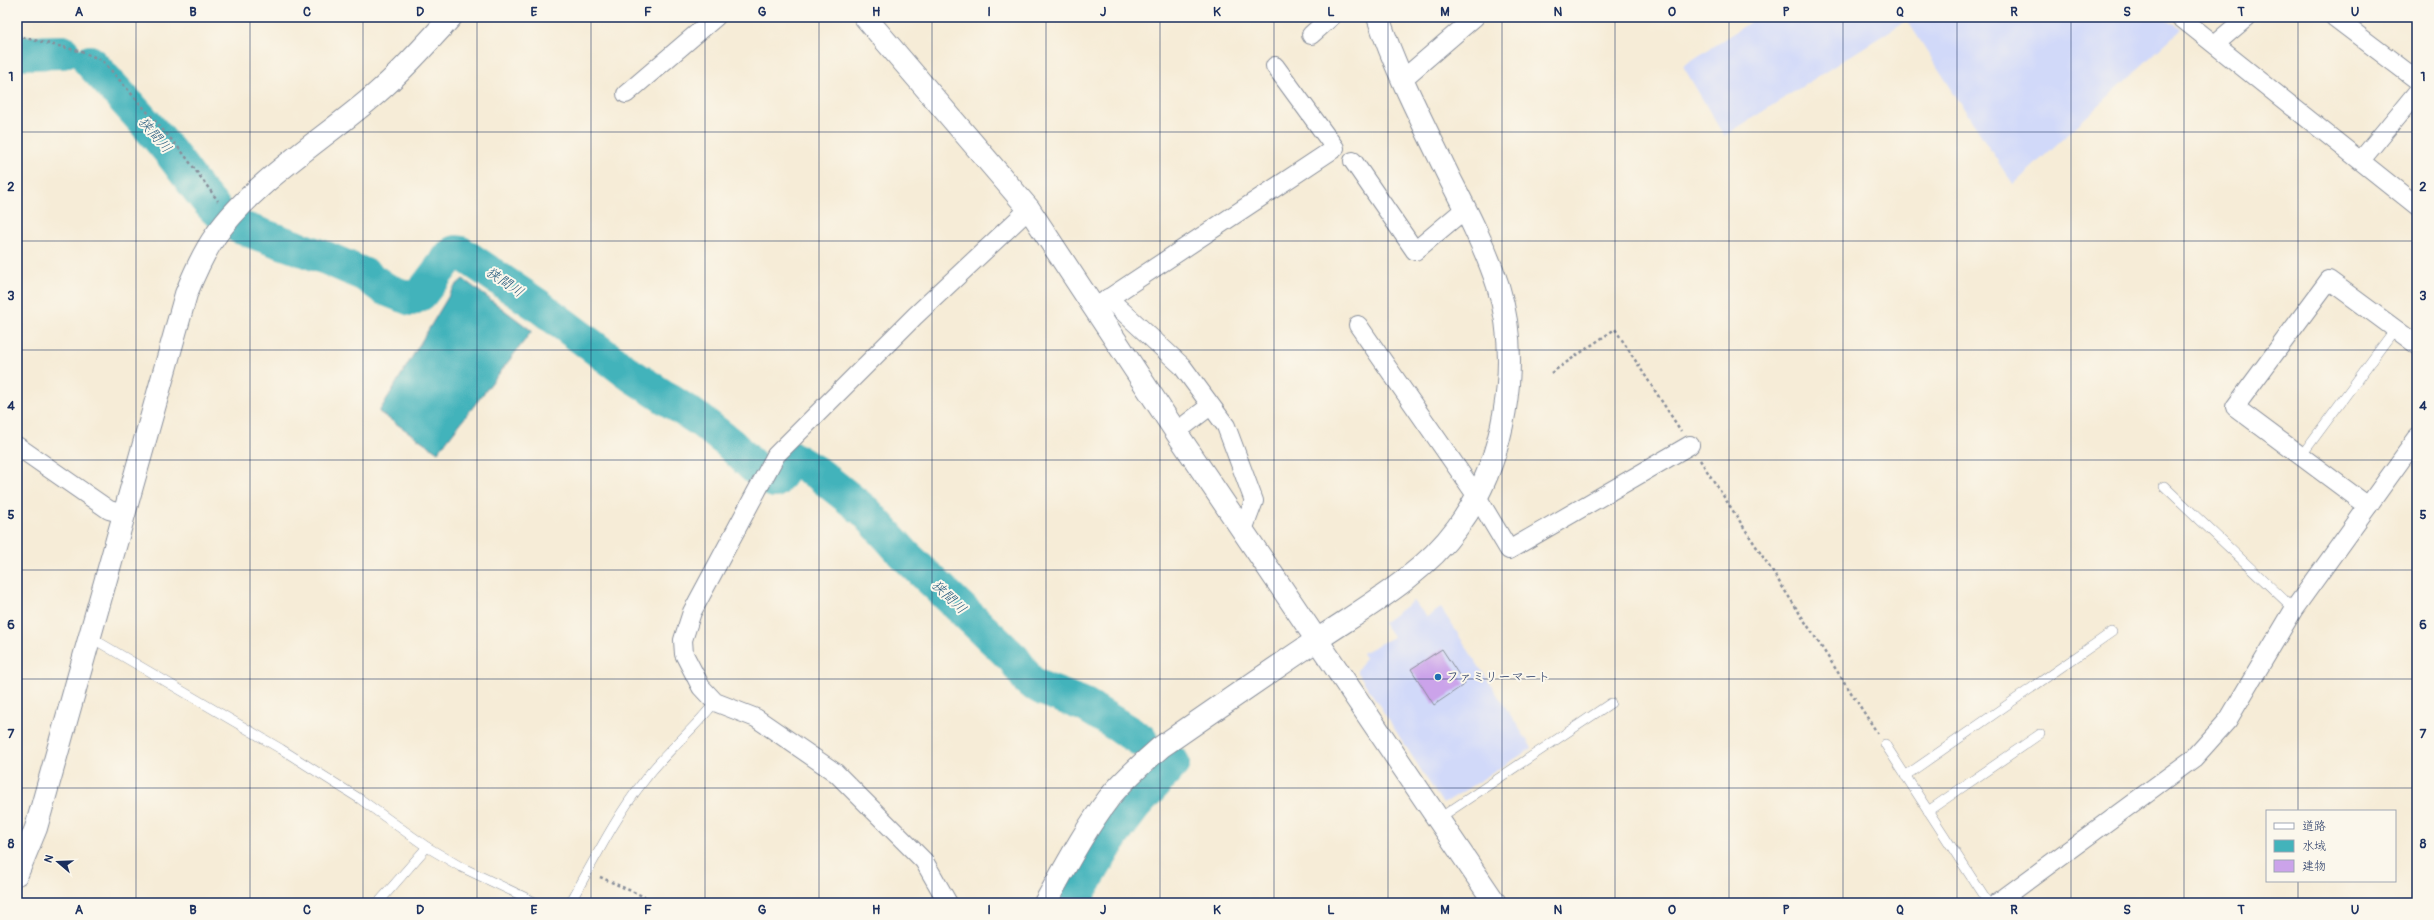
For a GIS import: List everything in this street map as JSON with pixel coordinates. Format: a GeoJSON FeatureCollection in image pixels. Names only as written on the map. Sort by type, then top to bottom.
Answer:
{"type":"FeatureCollection","features":[{"type":"Feature","properties":{"kind":"street"},"geometry":{"type":"LineString","coordinates":[[17,874],[36,828],[186,294],[201,258],[231,216],[274,176],[382,89],[402,70],[451,17]]}},
{"type":"Feature","properties":{"kind":"street"},"geometry":{"type":"LineString","coordinates":[[626,94],[716,17]]}},
{"type":"Feature","properties":{"kind":"street"},"geometry":{"type":"LineString","coordinates":[[865,17],[1029,209],[1101,303],[1176,432],[1318,639],[1494,903]]}},
{"type":"Feature","properties":{"kind":"street"},"geometry":{"type":"LineString","coordinates":[[1311,35],[1331,17]]}},
{"type":"Feature","properties":{"kind":"street"},"geometry":{"type":"LineString","coordinates":[[1045,903],[1090,826],[1109,798],[1129,776],[1161,747],[1389,592],[1425,563],[1457,528],[1476,495],[1497,442],[1506,406],[1509,350],[1505,317],[1498,287],[1465,209],[1403,78],[1378,17]]}},
{"type":"Feature","properties":{"kind":"street"},"geometry":{"type":"LineString","coordinates":[[1403,78],[1475,17]]}},
{"type":"Feature","properties":{"kind":"street"},"geometry":{"type":"LineString","coordinates":[[2180,17],[2362,159],[2417,206]]}},
{"type":"Feature","properties":{"kind":"street"},"geometry":{"type":"LineString","coordinates":[[2215,44],[2246,17]]}},
{"type":"Feature","properties":{"kind":"street"},"geometry":{"type":"LineString","coordinates":[[2334,17],[2417,80]]}},
{"type":"Feature","properties":{"kind":"street"},"geometry":{"type":"LineString","coordinates":[[1101,303],[1335,148],[1275,66]]}},
{"type":"Feature","properties":{"kind":"street"},"geometry":{"type":"LineString","coordinates":[[2362,159],[2417,92]]}},
{"type":"Feature","properties":{"kind":"street"},"geometry":{"type":"LineString","coordinates":[[1353,161],[1415,251],[1465,209]]}},
{"type":"Feature","properties":{"kind":"street"},"geometry":{"type":"LineString","coordinates":[[948,903],[924,861],[836,773],[756,718],[715,702],[691,671],[684,654],[683,640],[692,612],[776,455],[909,322],[1029,209]]}},
{"type":"Feature","properties":{"kind":"street"},"geometry":{"type":"LineString","coordinates":[[2368,506],[2235,407],[2328,280],[2417,345]]}},
{"type":"Feature","properties":{"kind":"street"},"geometry":{"type":"LineString","coordinates":[[1101,303],[1182,366],[1226,426],[1254,501],[1243,530]]}},
{"type":"Feature","properties":{"kind":"street"},"geometry":{"type":"LineString","coordinates":[[1358,325],[1476,495],[1509,550],[1690,445]]}},
{"type":"Feature","properties":{"kind":"street"},"geometry":{"type":"LineString","coordinates":[[1176,432],[1210,406]]}},
{"type":"Feature","properties":{"kind":"street"},"geometry":{"type":"LineString","coordinates":[[1998,902],[2194,758],[2228,720],[2294,609],[2417,438]]}},
{"type":"Feature","properties":{"kind":"street"},"geometry":{"type":"LineString","coordinates":[[17,446],[109,510],[124,514]]}},
{"type":"Feature","properties":{"kind":"lane"},"geometry":{"type":"LineString","coordinates":[[2301,456],[2395,329]]}},
{"type":"Feature","properties":{"kind":"lane"},"geometry":{"type":"LineString","coordinates":[[2164,486],[2294,609]]}},
{"type":"Feature","properties":{"kind":"lane"},"geometry":{"type":"LineString","coordinates":[[1905,776],[2112,632]]}},
{"type":"Feature","properties":{"kind":"lane"},"geometry":{"type":"LineString","coordinates":[[90,637],[281,749],[360,799],[426,847],[461,867],[537,903]]}},
{"type":"Feature","properties":{"kind":"lane"},"geometry":{"type":"LineString","coordinates":[[570,903],[626,806],[643,781],[698,724],[715,702]]}},
{"type":"Feature","properties":{"kind":"lane"},"geometry":{"type":"LineString","coordinates":[[1438,819],[1611,703]]}},
{"type":"Feature","properties":{"kind":"lane"},"geometry":{"type":"LineString","coordinates":[[1928,811],[2040,734]]}},
{"type":"Feature","properties":{"kind":"lane"},"geometry":{"type":"LineString","coordinates":[[1885,744],[1928,811],[1998,902]]}},
{"type":"Feature","properties":{"kind":"lane"},"geometry":{"type":"LineString","coordinates":[[378,903],[426,847]]}},
{"type":"Feature","properties":{"kind":"path"},"geometry":{"type":"LineString","coordinates":[[17,36],[80,51],[102,60],[183,153],[217,200],[231,216]]}},
{"type":"Feature","properties":{"kind":"path"},"geometry":{"type":"LineString","coordinates":[[1551,373],[1615,329],[1885,744]]}},
{"type":"Feature","properties":{"kind":"path"},"geometry":{"type":"LineString","coordinates":[[588,871],[658,903]]}},
{"type":"Feature","properties":{"kind":"shaded area"},"geometry":{"type":"Polygon","coordinates":[[[1758,17],[2162,17],[2181,29],[2013,185],[1907,20],[1724,136],[1683,66],[1758,17]]]}},
{"type":"Feature","properties":{"kind":"shaded area"},"geometry":{"type":"Polygon","coordinates":[[[1413,601],[1427,617],[1441,608],[1532,748],[1443,804],[1357,671],[1365,658],[1362,653],[1393,637],[1383,623],[1413,601]]]}},
{"type":"Feature","properties":{"kind":"water"},"geometry":{"type":"Polygon","coordinates":[[[463,279],[532,331],[438,452],[379,412],[454,287],[463,279]]]}},
{"type":"Feature","properties":{"kind":"building","name":"ファミリーマート"},"geometry":{"type":"Polygon","coordinates":[[[1442,649],[1465,684],[1434,705],[1411,669],[1442,649]]]}},
{"type":"Feature","properties":{"kind":"waterway","name":"狭間川"},"geometry":{"type":"LineString","coordinates":[[17,51],[20,53],[63,52]]}},
{"type":"Feature","properties":{"kind":"waterway","name":"狭間川"},"geometry":{"type":"LineString","coordinates":[[90,62],[160,140],[216,210]]}},
{"type":"Feature","properties":{"kind":"waterway","name":"狭間川"},"geometry":{"type":"LineString","coordinates":[[239,227],[326,258],[365,275],[385,289],[411,299],[421,294],[450,256],[456,252],[461,253],[539,306],[631,375],[701,421],[729,443],[755,468]]}},
{"type":"Feature","properties":{"kind":"waterway","name":"狭間川"},"geometry":{"type":"LineString","coordinates":[[772,480],[775,481],[792,458],[820,475],[866,512],[905,555],[1014,659],[1029,681],[1043,689],[1085,705],[1141,740]]}},
{"type":"Feature","properties":{"kind":"waterway","name":"狭間川"},"geometry":{"type":"LineString","coordinates":[[1072,903],[1113,835],[1134,807],[1173,763],[1167,759]]}},
{"type":"Feature","properties":{"kind":"place","name":"ファミリーマート"},"geometry":{"type":"Point","coordinates":[1438,677]}}]}
